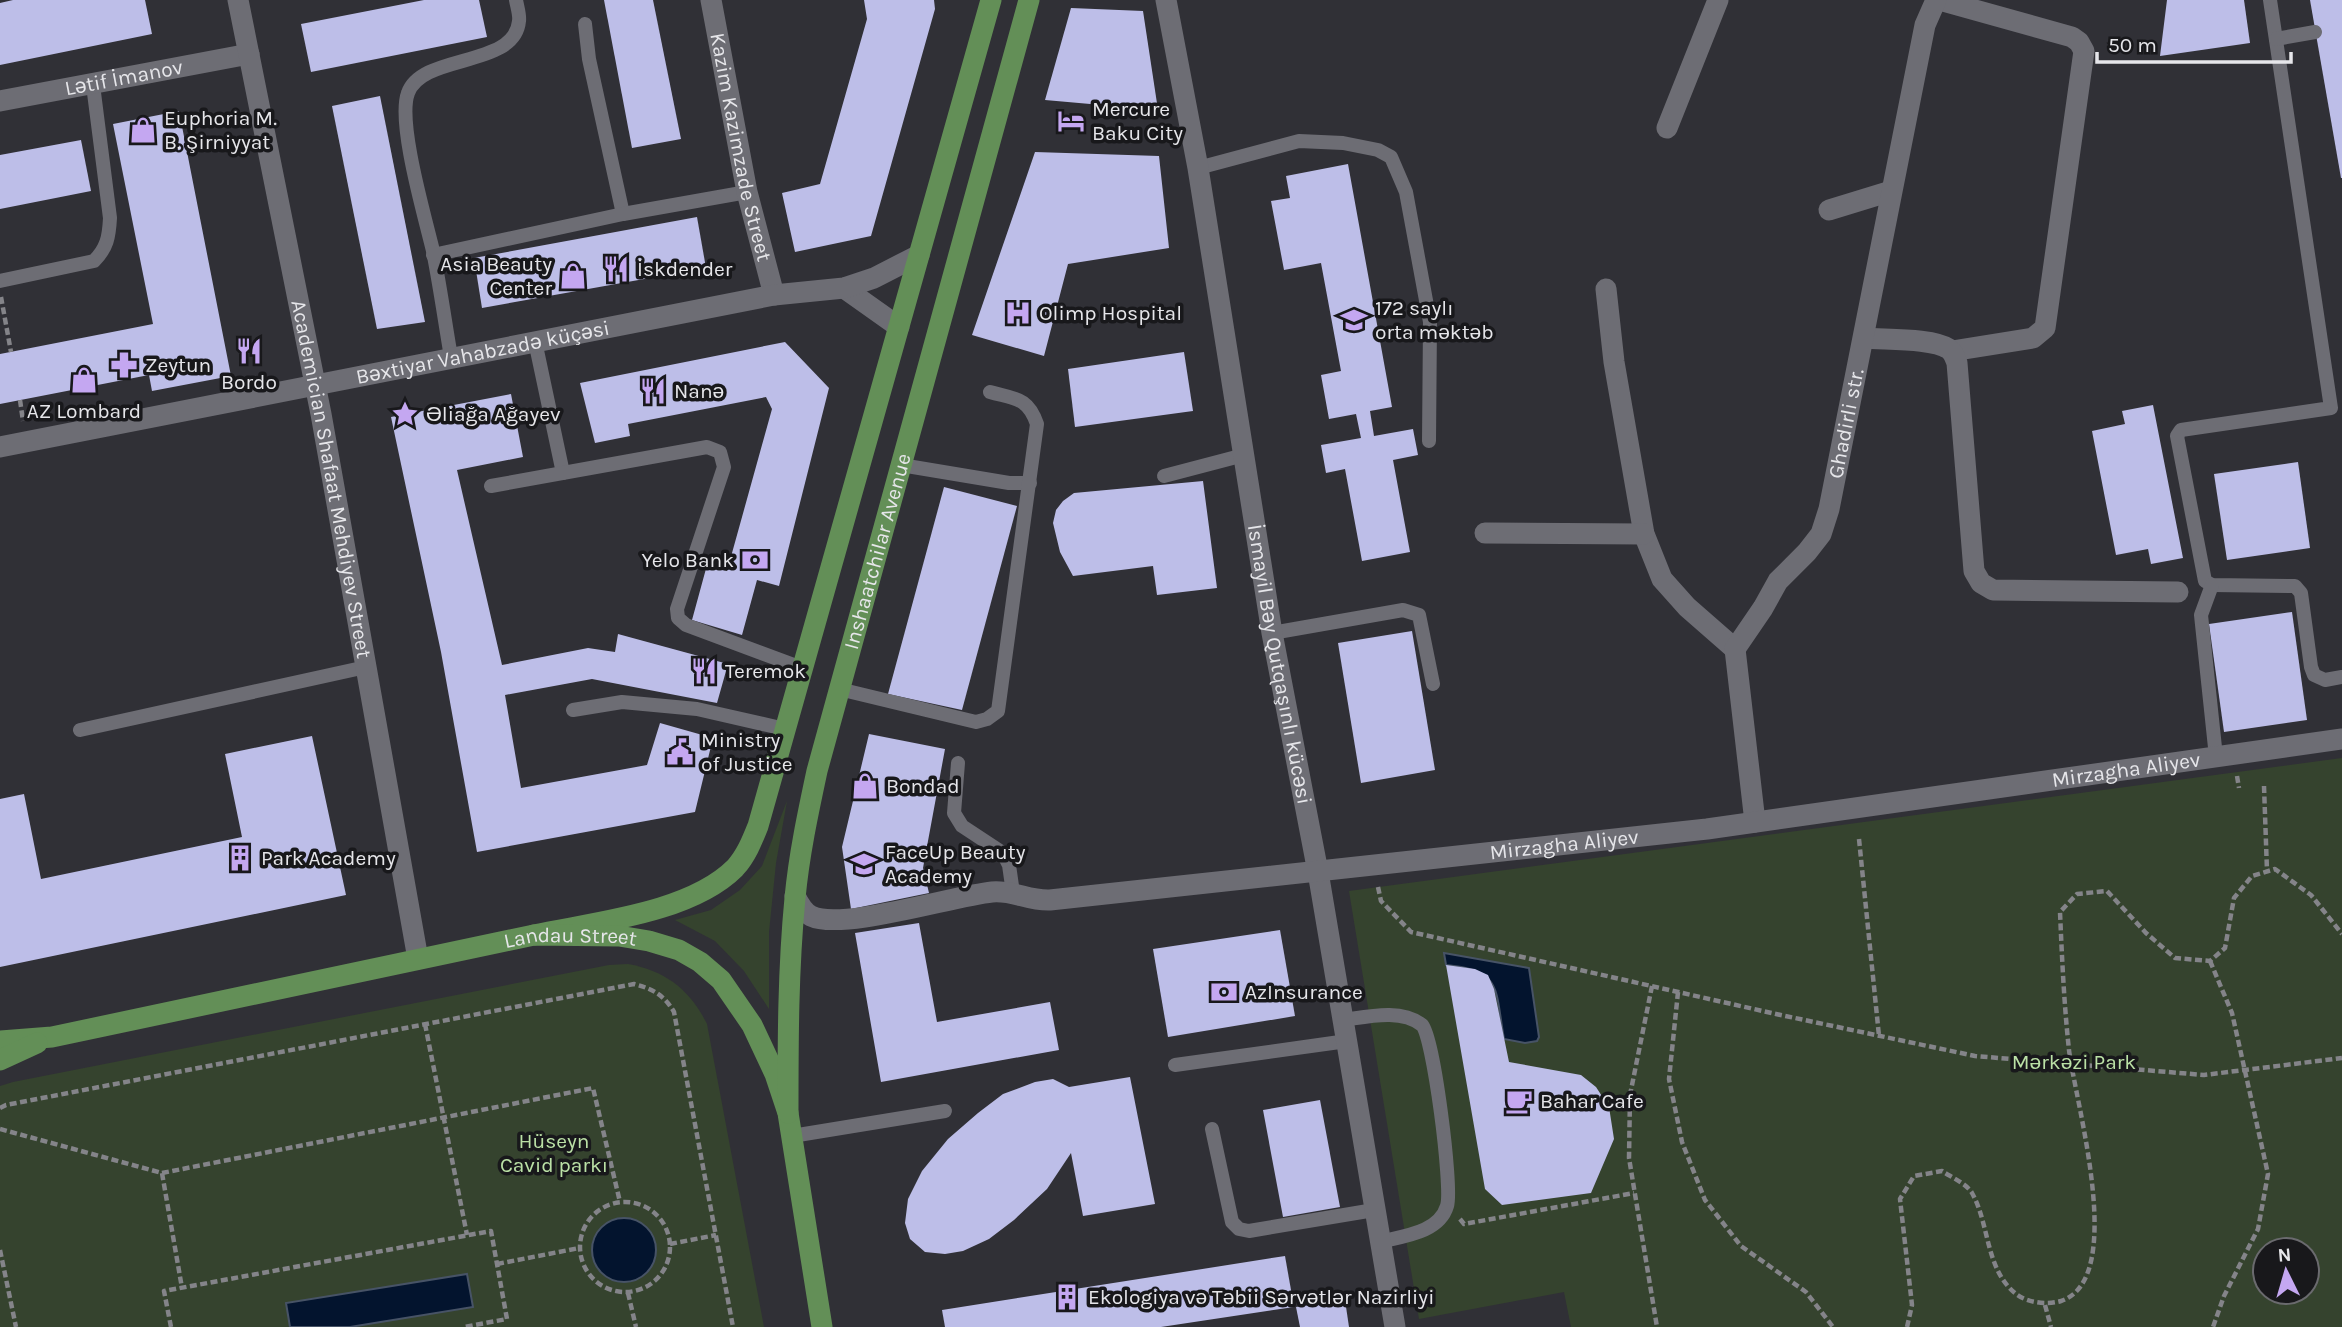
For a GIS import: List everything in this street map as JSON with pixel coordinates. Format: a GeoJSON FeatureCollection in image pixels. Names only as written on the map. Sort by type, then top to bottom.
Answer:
{"type":"FeatureCollection","features":[{"type":"Feature","properties":{"kind":"main road","name":"Inshaatchilar Avenue"},"geometry":{"type":"LineString","coordinates":[[534,936],[666,907],[713,886],[735,868],[746,854],[758,826],[991,0]]}},
{"type":"Feature","properties":{"kind":"main road","name":"Inshaatchilar Avenue"},"geometry":{"type":"LineString","coordinates":[[788,1113],[789,984],[795,896],[804,830],[839,689],[1029,0]]}},
{"type":"Feature","properties":{"kind":"main road","name":"Landau Street"},"geometry":{"type":"LineString","coordinates":[[52,1037],[534,936],[629,937],[679,950],[700,962],[721,980],[762,1044],[788,1113],[822,1327]]}},
{"type":"Feature","properties":{"kind":"main road"},"geometry":{"type":"LineString","coordinates":[[0,1041],[52,1037]]}},
{"type":"Feature","properties":{"kind":"main road"},"geometry":{"type":"LineString","coordinates":[[0,1060],[52,1037]]}},
{"type":"Feature","properties":{"kind":"street","name":"Academician Shafaat Mehdiyev Street"},"geometry":{"type":"LineString","coordinates":[[238,0],[315,384],[418,959]]}},
{"type":"Feature","properties":{"kind":"street","name":"Kazim Kazimzade Street"},"geometry":{"type":"LineString","coordinates":[[711,0],[747,192],[774,295]]}},
{"type":"Feature","properties":{"kind":"street","name":"İsmayil Bəy Qutqaşınlı kücəsi"},"geometry":{"type":"LineString","coordinates":[[1166,0],[1198,168],[1272,633],[1318,872],[1395,1327]]}},
{"type":"Feature","properties":{"kind":"street"},"geometry":{"type":"LineString","coordinates":[[1667,128],[1718,0]]}},
{"type":"Feature","properties":{"kind":"street"},"geometry":{"type":"LineString","coordinates":[[1938,0],[2072,37],[2084,51],[2045,328],[2033,338],[1952,351]]}},
{"type":"Feature","properties":{"kind":"street","name":"Ghadirli str."},"geometry":{"type":"LineString","coordinates":[[1735,649],[1778,581],[1821,534],[1829,509],[1926,25],[1938,0]]}},
{"type":"Feature","properties":{"kind":"street","name":"Lətif İmanov"},"geometry":{"type":"LineString","coordinates":[[0,101],[249,54]]}},
{"type":"Feature","properties":{"kind":"street"},"geometry":{"type":"LineString","coordinates":[[1829,210],[1891,191]]}},
{"type":"Feature","properties":{"kind":"street","name":"Bəxtiyar Vahabzadə küçəsi"},"geometry":{"type":"LineString","coordinates":[[0,447],[774,295],[844,288],[874,278],[919,255]]}},
{"type":"Feature","properties":{"kind":"street"},"geometry":{"type":"LineString","coordinates":[[844,288],[899,327]]}},
{"type":"Feature","properties":{"kind":"street"},"geometry":{"type":"LineString","coordinates":[[1606,289],[1614,362],[1644,534],[1662,579],[1687,607],[1735,649],[1755,822]]}},
{"type":"Feature","properties":{"kind":"street"},"geometry":{"type":"LineString","coordinates":[[1864,338],[1943,345],[1952,351],[1957,363],[1974,572],[1981,583],[1993,590],[2178,593]]}},
{"type":"Feature","properties":{"kind":"street"},"geometry":{"type":"LineString","coordinates":[[1485,533],[1644,534]]}},
{"type":"Feature","properties":{"kind":"street","name":"Mirzagha Aliyev"},"geometry":{"type":"LineString","coordinates":[[795,896],[802,909],[812,917],[847,920],[987,893],[1013,893],[1035,901],[1050,900],[1755,822],[2342,739]]}},
{"type":"Feature","properties":{"kind":"lane"},"geometry":{"type":"LineString","coordinates":[[451,357],[433,255],[404,119],[408,92],[419,77],[496,50],[513,36],[519,21],[516,0]]}},
{"type":"Feature","properties":{"kind":"lane"},"geometry":{"type":"LineString","coordinates":[[2270,0],[2336,407],[2181,430],[2177,436],[2205,581],[2212,585],[2295,586],[2301,593],[2314,675],[2325,680],[2342,677]]}},
{"type":"Feature","properties":{"kind":"lane"},"geometry":{"type":"LineString","coordinates":[[585,24],[589,59],[623,214]]}},
{"type":"Feature","properties":{"kind":"lane"},"geometry":{"type":"LineString","coordinates":[[2276,39],[2315,32]]}},
{"type":"Feature","properties":{"kind":"lane"},"geometry":{"type":"LineString","coordinates":[[0,281],[94,261],[104,252],[109,237],[110,218],[93,85]]}},
{"type":"Feature","properties":{"kind":"lane"},"geometry":{"type":"LineString","coordinates":[[1198,168],[1299,141],[1343,142],[1378,150],[1391,157],[1406,192],[1430,322],[1429,441]]}},
{"type":"Feature","properties":{"kind":"lane"},"geometry":{"type":"LineString","coordinates":[[433,255],[623,214],[747,192]]}},
{"type":"Feature","properties":{"kind":"lane"},"geometry":{"type":"LineString","coordinates":[[535,341],[563,473]]}},
{"type":"Feature","properties":{"kind":"lane"},"geometry":{"type":"LineString","coordinates":[[839,689],[976,722],[987,719],[998,711],[1037,424],[1025,401],[990,392]]}},
{"type":"Feature","properties":{"kind":"lane"},"geometry":{"type":"LineString","coordinates":[[491,486],[707,447],[720,452],[724,467],[677,609],[678,618],[686,625],[802,668]]}},
{"type":"Feature","properties":{"kind":"lane"},"geometry":{"type":"LineString","coordinates":[[1164,476],[1244,455]]}},
{"type":"Feature","properties":{"kind":"lane"},"geometry":{"type":"LineString","coordinates":[[901,465],[1009,483],[1030,483]]}},
{"type":"Feature","properties":{"kind":"lane"},"geometry":{"type":"LineString","coordinates":[[2212,585],[2201,615],[2216,757]]}},
{"type":"Feature","properties":{"kind":"lane"},"geometry":{"type":"LineString","coordinates":[[1272,633],[1403,610],[1419,615],[1433,684]]}},
{"type":"Feature","properties":{"kind":"lane"},"geometry":{"type":"LineString","coordinates":[[80,730],[366,667]]}},
{"type":"Feature","properties":{"kind":"lane"},"geometry":{"type":"LineString","coordinates":[[573,710],[622,702],[697,709],[785,729]]}},
{"type":"Feature","properties":{"kind":"lane"},"geometry":{"type":"LineString","coordinates":[[958,764],[954,813],[962,826],[1003,853],[1009,865],[1013,893]]}},
{"type":"Feature","properties":{"kind":"lane"},"geometry":{"type":"LineString","coordinates":[[1175,1065],[1345,1030],[1391,1014],[1421,1024],[1426,1030],[1448,1170],[1447,1206],[1427,1230],[1379,1242]]}},
{"type":"Feature","properties":{"kind":"lane"},"geometry":{"type":"LineString","coordinates":[[792,1136],[945,1111]]}},
{"type":"Feature","properties":{"kind":"lane"},"geometry":{"type":"LineString","coordinates":[[1212,1129],[1232,1222],[1239,1229],[1248,1231],[1374,1210]]}},
{"type":"Feature","properties":{"kind":"path"},"geometry":{"type":"LineString","coordinates":[[0,290],[11,352]]}},
{"type":"Feature","properties":{"kind":"path"},"geometry":{"type":"LineString","coordinates":[[2264,786],[2267,871]]}},
{"type":"Feature","properties":{"kind":"path"},"geometry":{"type":"LineString","coordinates":[[1859,839],[1879,1036]]}},
{"type":"Feature","properties":{"kind":"path"},"geometry":{"type":"LineString","coordinates":[[1907,1327],[1912,1305],[1900,1199],[1914,1176],[1942,1171],[1971,1191],[1996,1270],[2017,1295],[2045,1305],[2065,1300],[2083,1284],[2093,1258],[2095,1207],[2066,1023],[2060,912],[2077,894],[2107,891],[2146,933],[2175,958],[2210,961],[2225,947],[2234,898],[2252,876],[2275,869],[2311,895],[2342,934]]}},
{"type":"Feature","properties":{"kind":"path"},"geometry":{"type":"LineString","coordinates":[[1378,886],[1381,901],[1411,932],[1975,1056],[2204,1075],[2342,1058]]}},
{"type":"Feature","properties":{"kind":"path"},"geometry":{"type":"LineString","coordinates":[[2210,961],[2232,1013],[2268,1174],[2258,1229],[2224,1296],[2213,1327]]}},
{"type":"Feature","properties":{"kind":"path"},"geometry":{"type":"LineString","coordinates":[[0,1108],[634,984],[649,988],[665,997],[674,1012],[733,1327]]}},
{"type":"Feature","properties":{"kind":"path"},"geometry":{"type":"LineString","coordinates":[[1652,986],[1630,1095],[1629,1158],[1657,1327]]}},
{"type":"Feature","properties":{"kind":"path"},"geometry":{"type":"LineString","coordinates":[[1678,992],[1669,1079],[1682,1142],[1705,1199],[1741,1246],[1806,1292],[1833,1327]]}},
{"type":"Feature","properties":{"kind":"path"},"geometry":{"type":"LineString","coordinates":[[425,1024],[467,1235]]}},
{"type":"Feature","properties":{"kind":"path"},"geometry":{"type":"LineString","coordinates":[[0,1129],[162,1173],[593,1088],[620,1202]]}},
{"type":"Feature","properties":{"kind":"path"},"geometry":{"type":"LineString","coordinates":[[162,1173],[182,1287]]}},
{"type":"Feature","properties":{"kind":"path"},"geometry":{"type":"LineString","coordinates":[[1447,1206],[1464,1224],[1634,1193]]}},
{"type":"Feature","properties":{"kind":"path"},"geometry":{"type":"LineString","coordinates":[[620,1202],[635,1203],[648,1208],[667,1230],[670,1244],[664,1271],[648,1286],[628,1293],[601,1287],[590,1277],[582,1265],[579,1248],[585,1224],[595,1213],[620,1202]]}},
{"type":"Feature","properties":{"kind":"path"},"geometry":{"type":"LineString","coordinates":[[171,1327],[164,1291],[491,1231],[507,1319],[464,1327]]}},
{"type":"Feature","properties":{"kind":"path"},"geometry":{"type":"LineString","coordinates":[[670,1244],[716,1235]]}},
{"type":"Feature","properties":{"kind":"path"},"geometry":{"type":"LineString","coordinates":[[497,1264],[579,1248]]}},
{"type":"Feature","properties":{"kind":"path"},"geometry":{"type":"LineString","coordinates":[[0,1250],[16,1327]]}},
{"type":"Feature","properties":{"kind":"path"},"geometry":{"type":"LineString","coordinates":[[628,1293],[636,1327]]}},
{"type":"Feature","properties":{"kind":"path"},"geometry":{"type":"LineString","coordinates":[[2045,1305],[2051,1327]]}},
{"type":"Feature","properties":{"kind":"green space","name":"Mərkəzi Park"},"geometry":{"type":"Polygon","coordinates":[[[2342,758],[2342,1327],[1571,1327],[1564,1292],[1419,1319],[1349,891],[2342,758]]]}},
{"type":"Feature","properties":{"kind":"green space"},"geometry":{"type":"Polygon","coordinates":[[[787,801],[776,863],[769,932],[769,1009],[744,971],[715,941],[675,920],[711,910],[740,890],[762,866],[787,801]]]}},
{"type":"Feature","properties":{"kind":"green space","name":"Hüseyn Cavid parkı"},"geometry":{"type":"Polygon","coordinates":[[[628,964],[654,972],[675,984],[693,1001],[707,1024],[764,1327],[0,1327],[0,1086],[609,965],[628,964]]]}},
{"type":"Feature","properties":{"kind":"water"},"geometry":{"type":"Polygon","coordinates":[[[1444,953],[1529,968],[1539,1037],[1537,1041],[1525,1043],[1504,1039],[1493,986],[1478,972],[1446,965],[1444,953]]]}},
{"type":"Feature","properties":{"kind":"water"},"geometry":{"type":"Polygon","coordinates":[[[624,1218],[642,1224],[650,1232],[656,1250],[650,1268],[642,1276],[624,1282],[606,1276],[598,1268],[592,1250],[598,1232],[606,1224],[624,1218]]]}},
{"type":"Feature","properties":{"kind":"water"},"geometry":{"type":"Polygon","coordinates":[[[467,1274],[473,1307],[350,1327],[290,1327],[286,1303],[467,1274]]]}},
{"type":"Feature","properties":{"kind":"building"},"geometry":{"type":"Polygon","coordinates":[[[13,0],[145,0],[152,34],[0,65],[0,3],[13,0]]]}},
{"type":"Feature","properties":{"kind":"building"},"geometry":{"type":"Polygon","coordinates":[[[424,0],[479,0],[487,37],[311,72],[301,24],[424,0]]]}},
{"type":"Feature","properties":{"kind":"building"},"geometry":{"type":"Polygon","coordinates":[[[604,0],[653,0],[681,139],[632,148],[604,0]]]}},
{"type":"Feature","properties":{"kind":"building"},"geometry":{"type":"Polygon","coordinates":[[[864,0],[934,0],[935,9],[871,236],[795,252],[782,193],[820,184],[867,19],[864,0]]]}},
{"type":"Feature","properties":{"kind":"building"},"geometry":{"type":"Polygon","coordinates":[[[2167,0],[2244,0],[2250,43],[2160,56],[2167,0]]]}},
{"type":"Feature","properties":{"kind":"building"},"geometry":{"type":"Polygon","coordinates":[[[2310,0],[2342,0],[2342,178],[2341,178],[2310,0]]]}},
{"type":"Feature","properties":{"kind":"building"},"geometry":{"type":"Polygon","coordinates":[[[1071,8],[1143,11],[1158,110],[1045,100],[1071,8]]]}},
{"type":"Feature","properties":{"kind":"building"},"geometry":{"type":"Polygon","coordinates":[[[380,96],[425,322],[377,329],[332,106],[380,96]]]}},
{"type":"Feature","properties":{"kind":"building"},"geometry":{"type":"Polygon","coordinates":[[[179,111],[231,376],[152,391],[149,375],[0,404],[0,354],[153,324],[113,124],[179,111]]]}},
{"type":"Feature","properties":{"kind":"building"},"geometry":{"type":"Polygon","coordinates":[[[81,140],[91,191],[0,209],[0,155],[81,140]]]}},
{"type":"Feature","properties":{"kind":"building"},"geometry":{"type":"Polygon","coordinates":[[[1035,152],[1159,156],[1169,248],[1068,264],[1044,356],[972,335],[1035,152]]]}},
{"type":"Feature","properties":{"kind":"building","name":"172 saylı orta məktəb"},"geometry":{"type":"Polygon","coordinates":[[[1348,164],[1392,407],[1370,411],[1374,436],[1413,429],[1418,455],[1393,460],[1410,552],[1362,561],[1345,469],[1326,473],[1321,445],[1361,438],[1356,414],[1329,419],[1321,375],[1341,371],[1321,263],[1284,270],[1271,201],[1290,198],[1286,176],[1348,164]]]}},
{"type":"Feature","properties":{"kind":"building"},"geometry":{"type":"Polygon","coordinates":[[[697,217],[706,268],[482,308],[474,258],[697,217]]]}},
{"type":"Feature","properties":{"kind":"building"},"geometry":{"type":"Polygon","coordinates":[[[785,342],[829,388],[779,586],[757,580],[742,635],[692,620],[707,565],[727,571],[772,409],[766,397],[628,424],[630,436],[595,443],[580,383],[785,342]]]}},
{"type":"Feature","properties":{"kind":"building"},"geometry":{"type":"Polygon","coordinates":[[[1184,352],[1193,411],[1075,427],[1068,369],[1184,352]]]}},
{"type":"Feature","properties":{"kind":"building","name":"Ministry of Justice"},"geometry":{"type":"Polygon","coordinates":[[[511,394],[523,457],[457,470],[502,665],[588,648],[615,652],[618,634],[728,664],[717,703],[592,679],[505,695],[521,788],[647,765],[660,723],[713,738],[695,812],[477,852],[441,652],[391,417],[511,394]]]}},
{"type":"Feature","properties":{"kind":"building"},"geometry":{"type":"Polygon","coordinates":[[[2153,405],[2183,558],[2151,564],[2148,549],[2116,555],[2092,431],[2125,424],[2122,411],[2153,405]]]}},
{"type":"Feature","properties":{"kind":"building"},"geometry":{"type":"Polygon","coordinates":[[[2298,462],[2310,548],[2227,560],[2214,474],[2298,462]]]}},
{"type":"Feature","properties":{"kind":"building"},"geometry":{"type":"Polygon","coordinates":[[[1203,481],[1217,588],[1157,595],[1153,566],[1073,576],[1060,552],[1053,523],[1056,510],[1063,501],[1074,493],[1203,481]]]}},
{"type":"Feature","properties":{"kind":"building"},"geometry":{"type":"Polygon","coordinates":[[[944,487],[1017,506],[962,710],[888,694],[944,487]]]}},
{"type":"Feature","properties":{"kind":"building"},"geometry":{"type":"Polygon","coordinates":[[[2292,612],[2307,720],[2224,732],[2209,624],[2292,612]]]}},
{"type":"Feature","properties":{"kind":"building"},"geometry":{"type":"Polygon","coordinates":[[[1412,631],[1435,770],[1361,783],[1338,643],[1412,631]]]}},
{"type":"Feature","properties":{"kind":"building"},"geometry":{"type":"Polygon","coordinates":[[[869,734],[945,749],[923,868],[929,893],[851,909],[842,847],[869,734]]]}},
{"type":"Feature","properties":{"kind":"building","name":"Park Academy"},"geometry":{"type":"Polygon","coordinates":[[[312,736],[346,895],[0,967],[0,799],[24,794],[41,879],[242,837],[225,754],[312,736]]]}},
{"type":"Feature","properties":{"kind":"building"},"geometry":{"type":"Polygon","coordinates":[[[919,923],[937,1022],[1050,1002],[1059,1050],[881,1082],[855,933],[919,923]]]}},
{"type":"Feature","properties":{"kind":"building"},"geometry":{"type":"Polygon","coordinates":[[[1280,930],[1295,1016],[1168,1037],[1153,949],[1280,930]]]}},
{"type":"Feature","properties":{"kind":"building"},"geometry":{"type":"Polygon","coordinates":[[[1446,965],[1475,969],[1488,975],[1494,989],[1509,1062],[1581,1075],[1596,1087],[1609,1107],[1614,1139],[1591,1193],[1502,1205],[1485,1189],[1446,965]]]}},
{"type":"Feature","properties":{"kind":"building"},"geometry":{"type":"Polygon","coordinates":[[[1130,1077],[1155,1204],[1083,1216],[1071,1153],[1047,1189],[989,1239],[963,1251],[945,1254],[925,1252],[910,1239],[905,1223],[908,1199],[922,1171],[948,1139],[1003,1094],[1035,1082],[1053,1079],[1069,1087],[1130,1077]]]}},
{"type":"Feature","properties":{"kind":"building"},"geometry":{"type":"Polygon","coordinates":[[[1320,1100],[1340,1207],[1283,1217],[1263,1110],[1320,1100]]]}},
{"type":"Feature","properties":{"kind":"building"},"geometry":{"type":"Polygon","coordinates":[[[1285,1256],[1294,1307],[1161,1327],[945,1327],[942,1310],[1285,1256]]]}},
{"type":"Feature","properties":{"kind":"building"},"geometry":{"type":"Polygon","coordinates":[[[1345,1300],[1349,1327],[1300,1327],[1296,1307],[1345,1300]]]}},
{"type":"Feature","properties":{"kind":"place","name":"Mercure Baku City"},"geometry":{"type":"Point","coordinates":[1071,121]}},
{"type":"Feature","properties":{"kind":"place","name":"Euphoria M. B. Şirniyyat"},"geometry":{"type":"Point","coordinates":[143,130]}},
{"type":"Feature","properties":{"kind":"place","name":"İskdender"},"geometry":{"type":"Point","coordinates":[616,269]}},
{"type":"Feature","properties":{"kind":"place","name":"Asia Beauty Center"},"geometry":{"type":"Point","coordinates":[573,276]}},
{"type":"Feature","properties":{"kind":"place","name":"Olimp Hospital"},"geometry":{"type":"Point","coordinates":[1018,313]}},
{"type":"Feature","properties":{"kind":"place","name":"172 saylı orta məktəb"},"geometry":{"type":"Point","coordinates":[1354,320]}},
{"type":"Feature","properties":{"kind":"place","name":"Bordo"},"geometry":{"type":"Point","coordinates":[249,351]}},
{"type":"Feature","properties":{"kind":"place","name":"Zeytun"},"geometry":{"type":"Point","coordinates":[124,365]}},
{"type":"Feature","properties":{"kind":"place","name":"AZ Lombard"},"geometry":{"type":"Point","coordinates":[84,380]}},
{"type":"Feature","properties":{"kind":"place","name":"Nanə"},"geometry":{"type":"Point","coordinates":[653,391]}},
{"type":"Feature","properties":{"kind":"place","name":"Əliağa Ağayev"},"geometry":{"type":"Point","coordinates":[405,414]}},
{"type":"Feature","properties":{"kind":"place","name":"Yelo Bank"},"geometry":{"type":"Point","coordinates":[755,560]}},
{"type":"Feature","properties":{"kind":"place","name":"Teremok"},"geometry":{"type":"Point","coordinates":[704,671]}},
{"type":"Feature","properties":{"kind":"place","name":"Ministry of Justice"},"geometry":{"type":"Point","coordinates":[680,752]}},
{"type":"Feature","properties":{"kind":"place","name":"Bondad"},"geometry":{"type":"Point","coordinates":[865,786]}},
{"type":"Feature","properties":{"kind":"place","name":"Park Academy"},"geometry":{"type":"Point","coordinates":[240,858]}},
{"type":"Feature","properties":{"kind":"place","name":"FaceUp Beauty Academy"},"geometry":{"type":"Point","coordinates":[864,864]}},
{"type":"Feature","properties":{"kind":"place","name":"AzInsurance"},"geometry":{"type":"Point","coordinates":[1224,992]}},
{"type":"Feature","properties":{"kind":"place","name":"Bahar Cafe"},"geometry":{"type":"Point","coordinates":[1519,1101]}},
{"type":"Feature","properties":{"kind":"place","name":"Ekologiya və Təbii Sərvətlər Nazirliyi"},"geometry":{"type":"Point","coordinates":[1067,1297]}}]}
